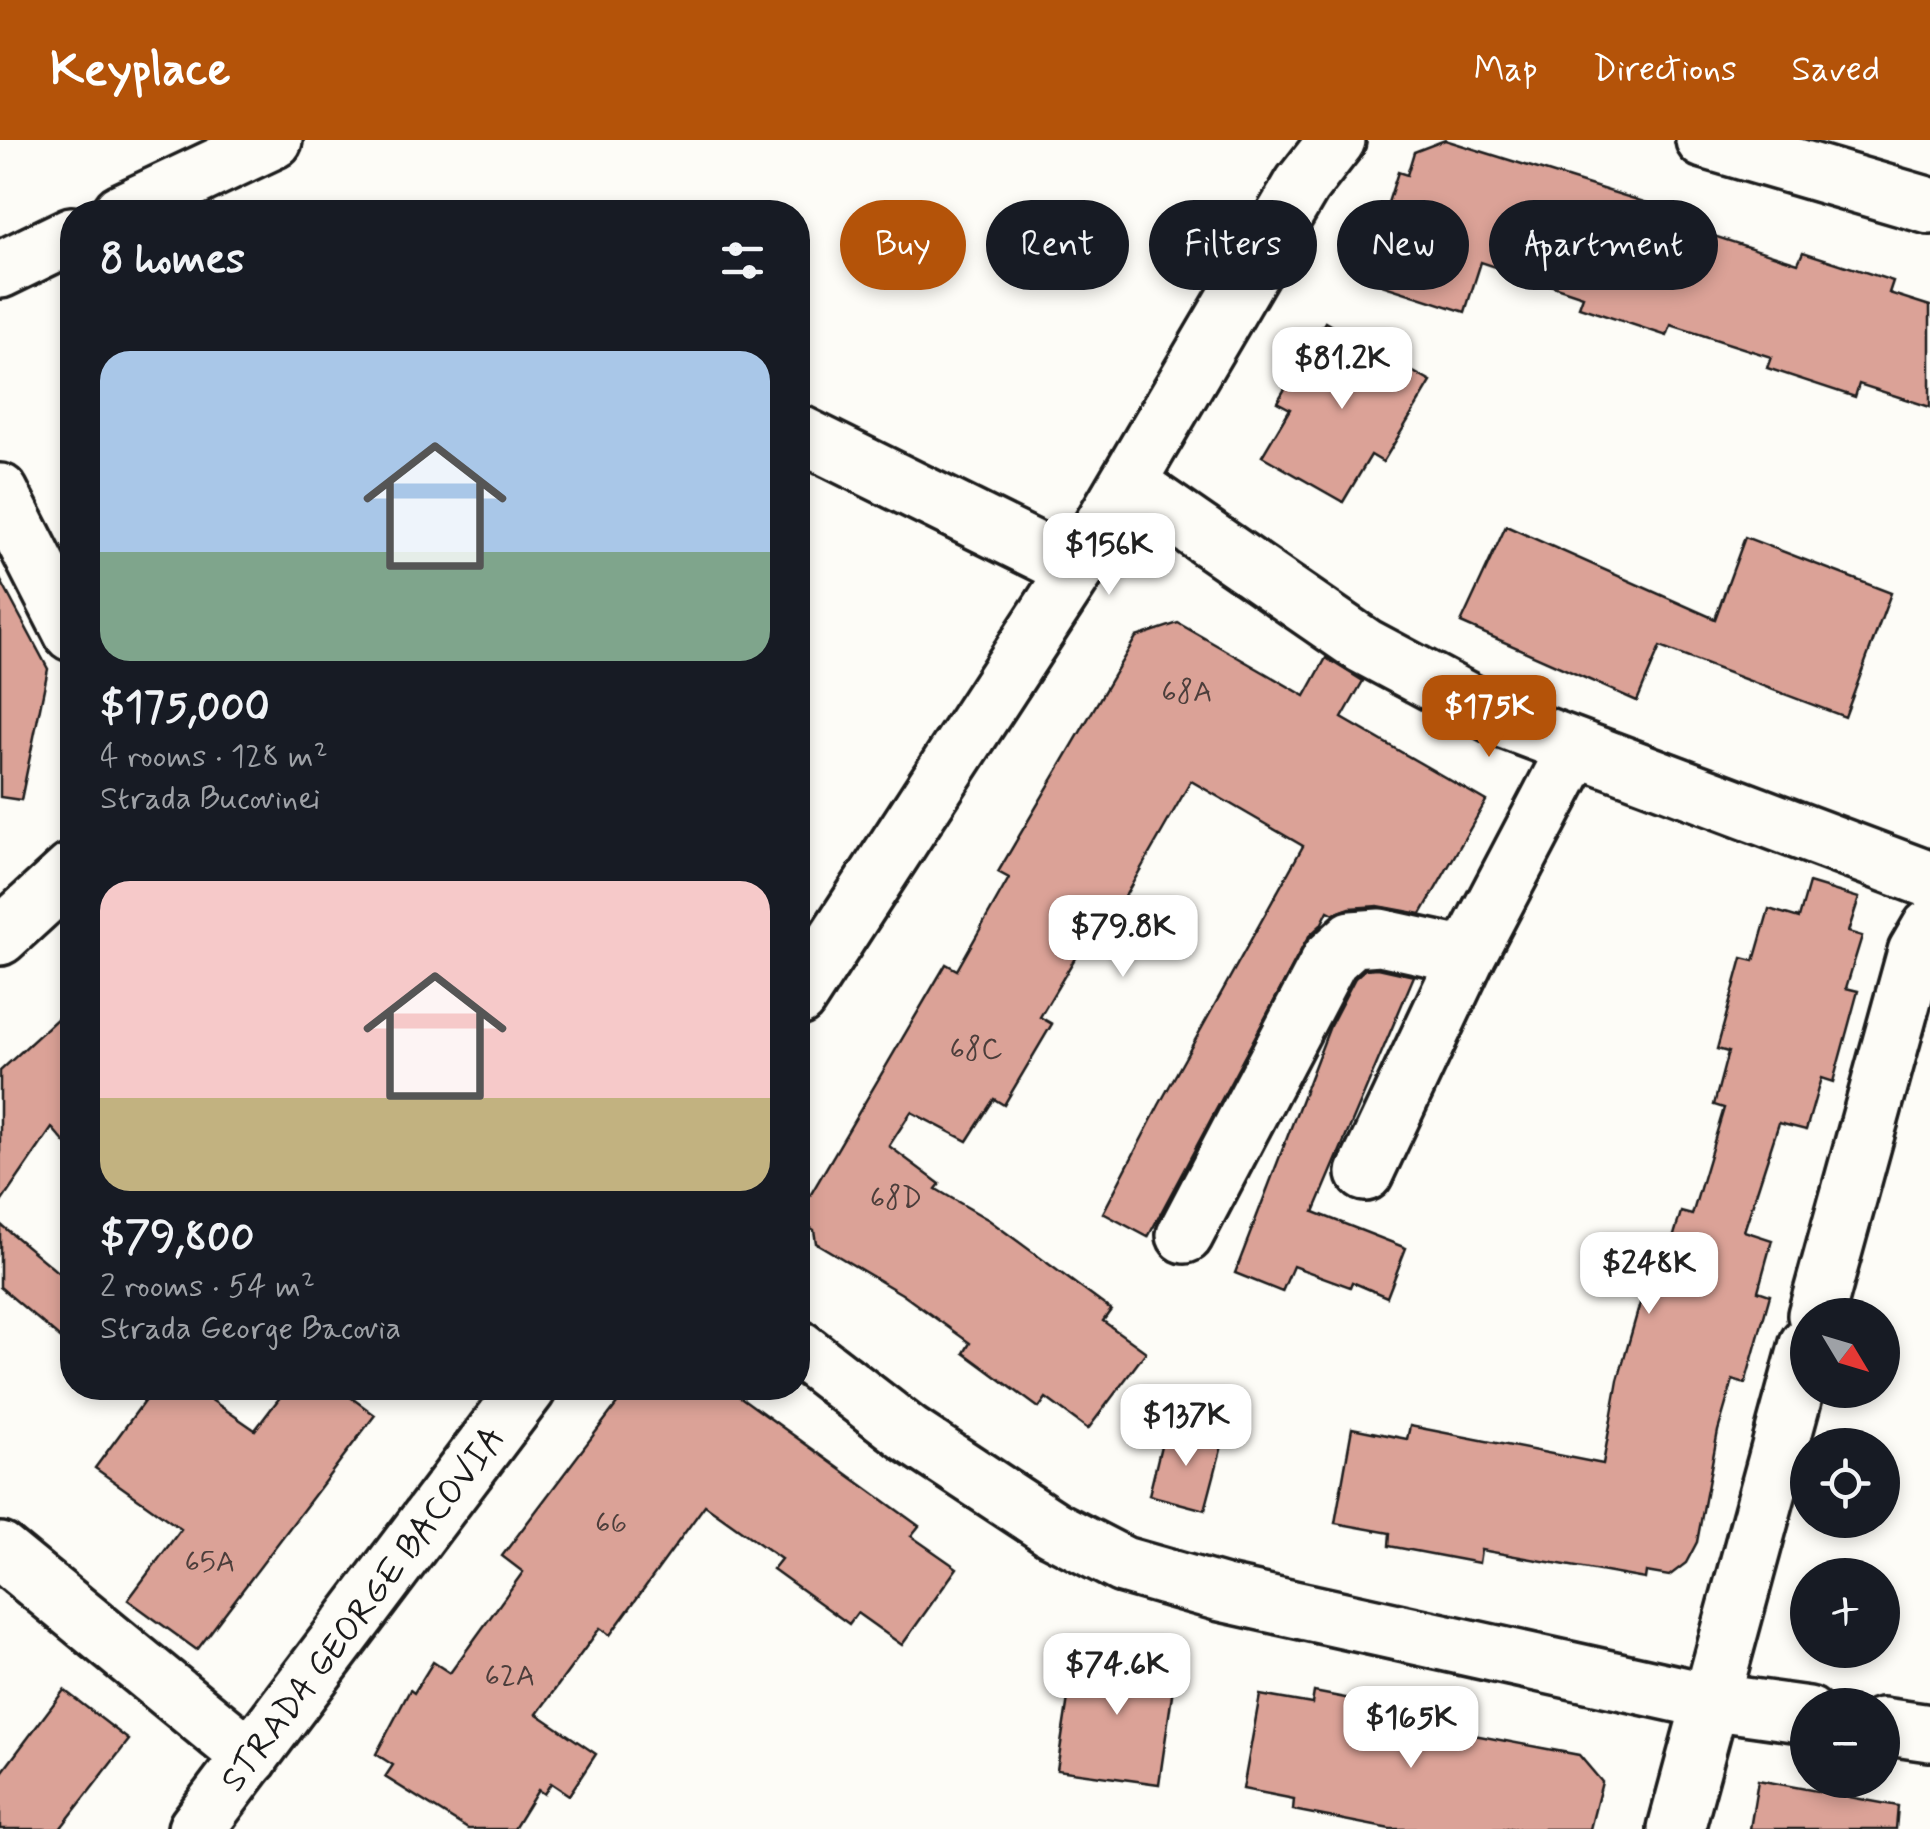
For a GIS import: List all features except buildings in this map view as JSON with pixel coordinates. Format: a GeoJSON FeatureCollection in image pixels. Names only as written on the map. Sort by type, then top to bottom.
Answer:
{"type":"FeatureCollection","features":[{"type":"Feature","properties":{"kind":"street"},"geometry":{"type":"LineString","coordinates":[[146,200],[274,140]]}},
{"type":"Feature","properties":{"kind":"street"},"geometry":{"type":"LineString","coordinates":[[810,980],[1076,570],[1302,184],[1337,140]]}},
{"type":"Feature","properties":{"kind":"street"},"geometry":{"type":"LineString","coordinates":[[1704,140],[1930,206]]}},
{"type":"Feature","properties":{"kind":"street"},"geometry":{"type":"LineString","coordinates":[[0,270],[60,241]]}},
{"type":"Feature","properties":{"kind":"street"},"geometry":{"type":"LineString","coordinates":[[810,439],[1076,570]]}},
{"type":"Feature","properties":{"kind":"street"},"geometry":{"type":"LineString","coordinates":[[1128,484],[1364,646],[1501,719],[1930,880]]}},
{"type":"Feature","properties":{"kind":"street"},"geometry":{"type":"LineString","coordinates":[[0,492],[60,610]]}},
{"type":"Feature","properties":{"kind":"street"},"geometry":{"type":"LineString","coordinates":[[1366,1173],[1467,956],[1576,748]]}},
{"type":"Feature","properties":{"kind":"street"},"geometry":{"type":"LineString","coordinates":[[0,937],[60,882]]}},
{"type":"Feature","properties":{"kind":"street"},"geometry":{"type":"LineString","coordinates":[[1821,1298],[1916,952],[1930,928]]}},
{"type":"Feature","properties":{"kind":"street"},"geometry":{"type":"LineString","coordinates":[[1185,1235],[1330,958],[1352,939],[1380,937],[1467,956]]}},
{"type":"Feature","properties":{"kind":"street"},"geometry":{"type":"LineString","coordinates":[[810,1357],[925,1444],[1053,1529],[1123,1565],[1221,1593],[1708,1700],[1790,1712]]}},
{"type":"Feature","properties":{"kind":"street","name":"STRADA GEORGE BACOVIA"},"geometry":{"type":"LineString","coordinates":[[196,1829],[519,1400]]}},
{"type":"Feature","properties":{"kind":"street"},"geometry":{"type":"LineString","coordinates":[[1676,1829],[1790,1408]]}},
{"type":"Feature","properties":{"kind":"street"},"geometry":{"type":"LineString","coordinates":[[0,1551],[251,1757]]}},
{"type":"Feature","properties":{"kind":"street"},"geometry":{"type":"LineString","coordinates":[[1900,1729],[1930,1734]]}}]}
